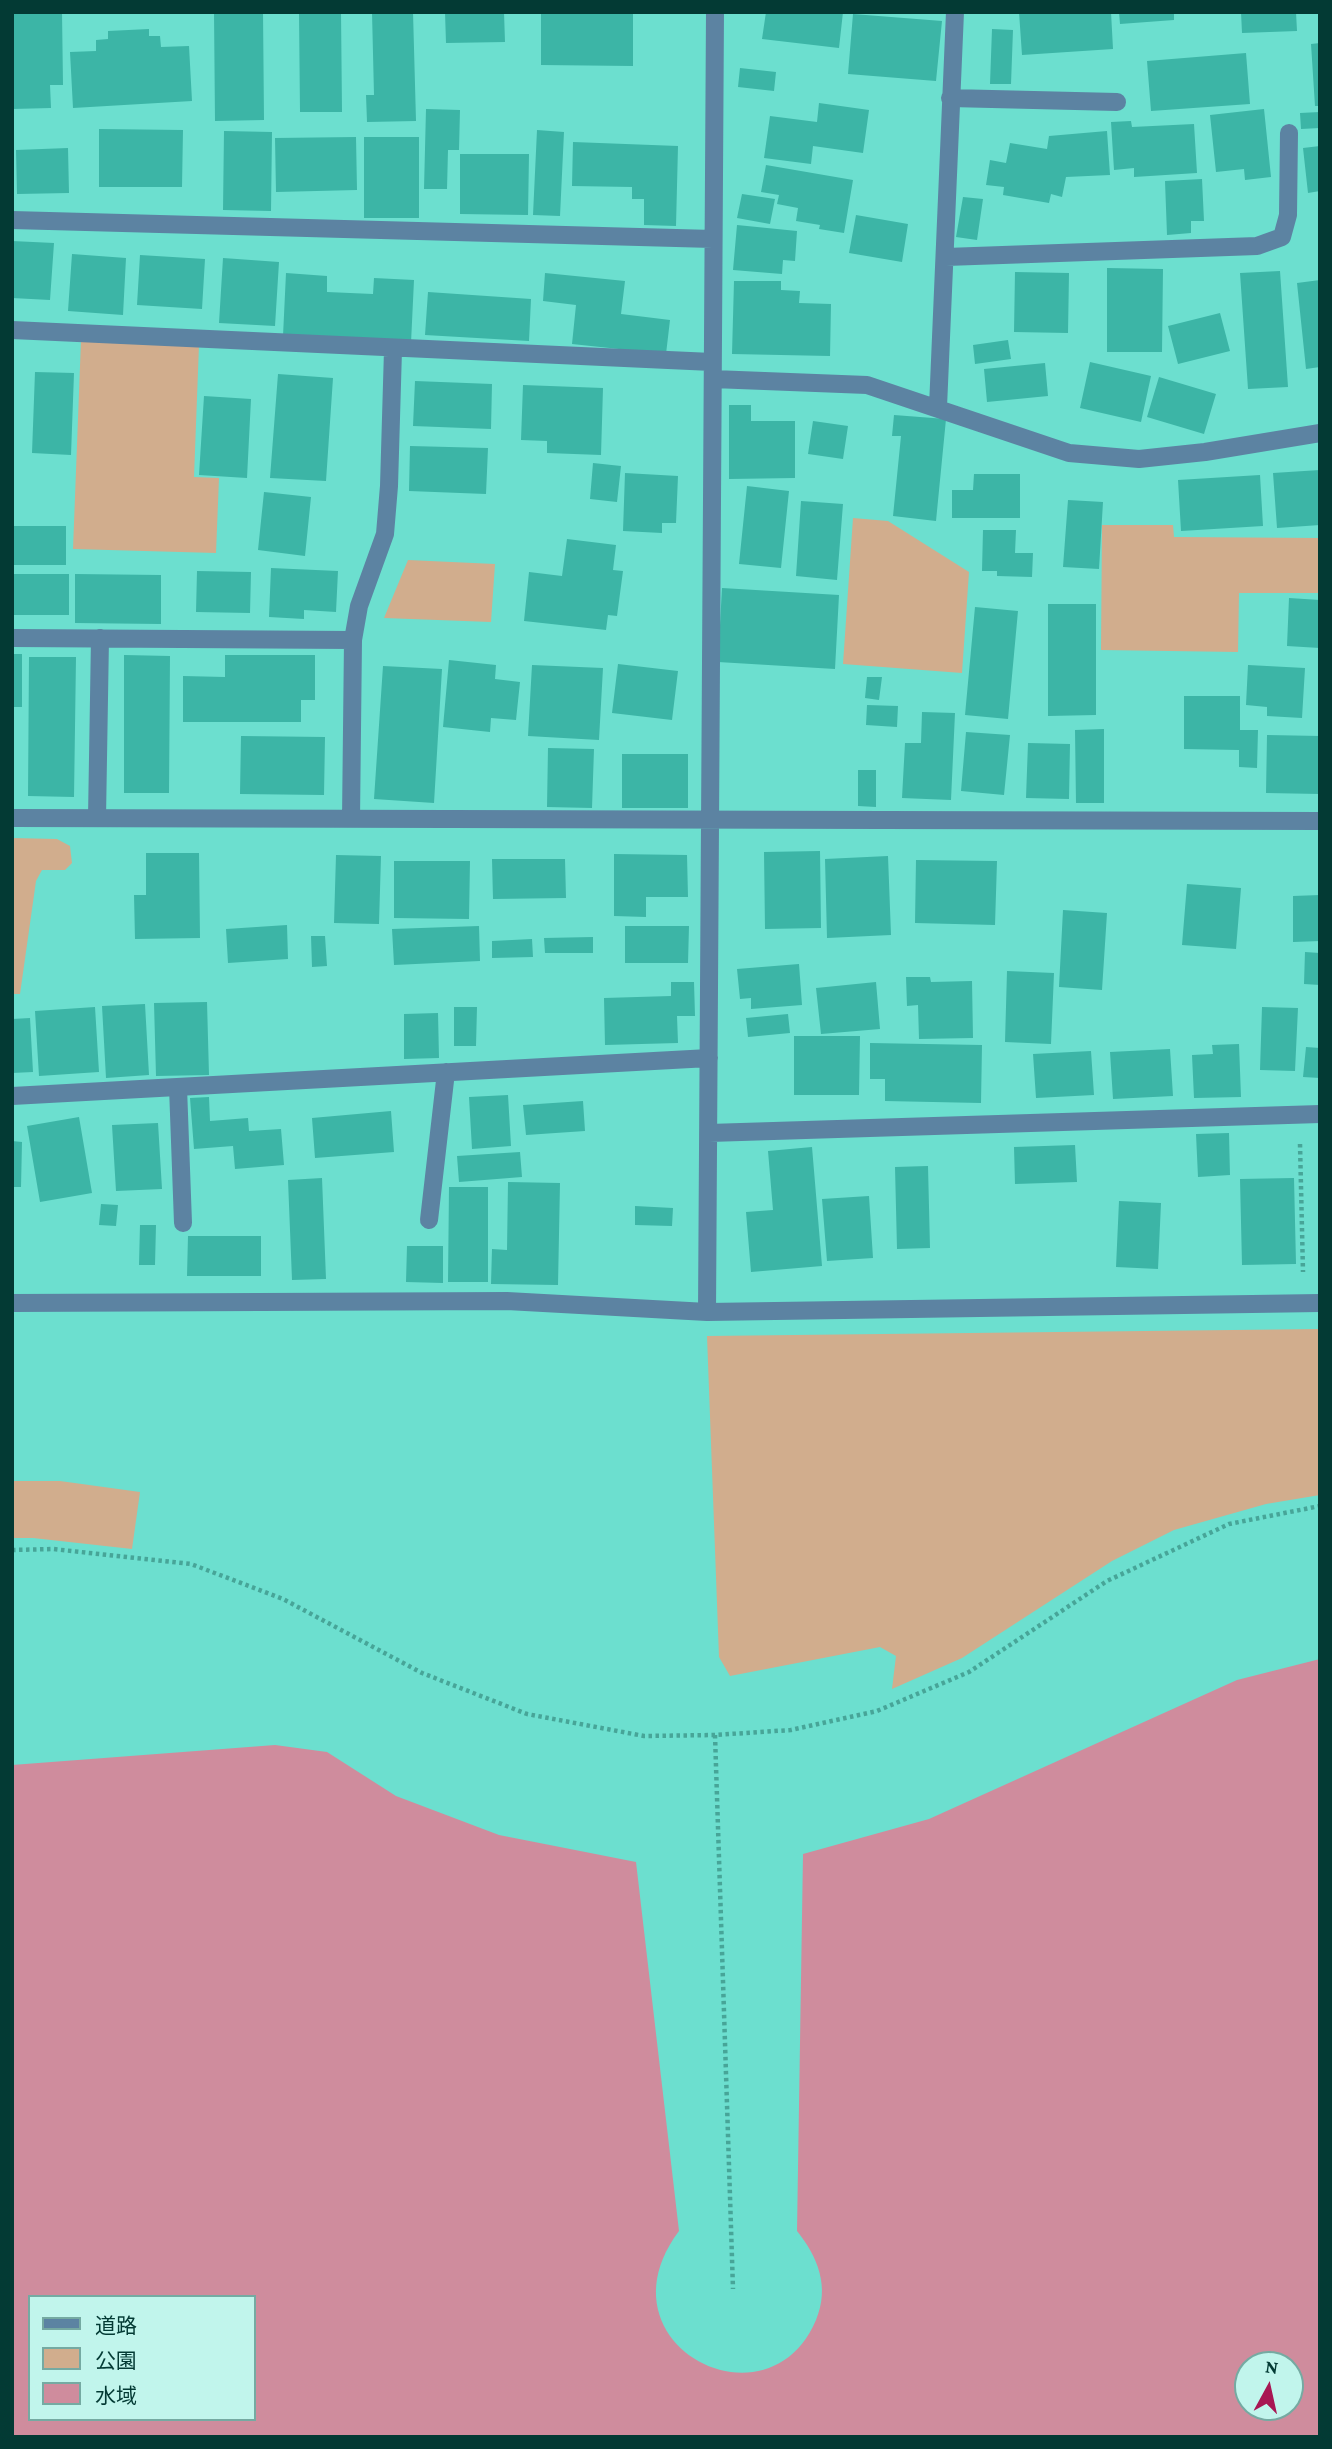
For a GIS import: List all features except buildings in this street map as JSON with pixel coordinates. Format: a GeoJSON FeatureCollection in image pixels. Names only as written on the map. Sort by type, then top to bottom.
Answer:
{"type":"FeatureCollection","features":[{"type":"Feature","properties":{"kind":"street"},"geometry":{"type":"LineString","coordinates":[[708,1312],[715,12]]}},
{"type":"Feature","properties":{"kind":"street"},"geometry":{"type":"LineString","coordinates":[[938,407],[955,12]]}},
{"type":"Feature","properties":{"kind":"street"},"geometry":{"type":"LineString","coordinates":[[950,98],[1117,102]]}},
{"type":"Feature","properties":{"kind":"street"},"geometry":{"type":"LineString","coordinates":[[946,257],[1257,246],[1282,237],[1288,215],[1289,133]]}},
{"type":"Feature","properties":{"kind":"street"},"geometry":{"type":"LineString","coordinates":[[12,220],[713,239]]}},
{"type":"Feature","properties":{"kind":"street"},"geometry":{"type":"LineString","coordinates":[[12,330],[393,350],[713,371],[867,385],[1069,453],[1139,459],[1205,452],[1320,433]]}},
{"type":"Feature","properties":{"kind":"street"},"geometry":{"type":"LineString","coordinates":[[351,819],[353,640],[359,606],[385,534],[393,350]]}},
{"type":"Feature","properties":{"kind":"street"},"geometry":{"type":"LineString","coordinates":[[12,638],[353,640]]}},
{"type":"Feature","properties":{"kind":"street"},"geometry":{"type":"LineString","coordinates":[[97,818],[100,638]]}},
{"type":"Feature","properties":{"kind":"street"},"geometry":{"type":"LineString","coordinates":[[12,818],[1320,821]]}},
{"type":"Feature","properties":{"kind":"street"},"geometry":{"type":"LineString","coordinates":[[12,1096],[709,1058]]}},
{"type":"Feature","properties":{"kind":"street"},"geometry":{"type":"LineString","coordinates":[[429,1220],[446,1072]]}},
{"type":"Feature","properties":{"kind":"street"},"geometry":{"type":"LineString","coordinates":[[178,1087],[183,1223]]}},
{"type":"Feature","properties":{"kind":"street"},"geometry":{"type":"LineString","coordinates":[[709,1133],[1320,1114]]}},
{"type":"Feature","properties":{"kind":"street"},"geometry":{"type":"LineString","coordinates":[[12,1303],[507,1301],[708,1312],[1320,1303]]}},
{"type":"Feature","properties":{"kind":"path"},"geometry":{"type":"LineString","coordinates":[[1300,1115],[1303,1272]]}},
{"type":"Feature","properties":{"kind":"path"},"geometry":{"type":"LineString","coordinates":[[12,1550],[53,1549],[191,1564],[283,1599],[422,1674],[527,1714],[644,1736],[715,1735],[790,1730],[877,1711],[968,1672],[1107,1581],[1229,1524],[1320,1506]]}},
{"type":"Feature","properties":{"kind":"path"},"geometry":{"type":"LineString","coordinates":[[715,1735],[733,2289]]}},
{"type":"Feature","properties":{"kind":"green space"},"geometry":{"type":"Polygon","coordinates":[[[81,340],[199,345],[194,477],[219,478],[216,553],[73,549],[81,340]]]}},
{"type":"Feature","properties":{"kind":"green space"},"geometry":{"type":"Polygon","coordinates":[[[853,518],[888,521],[969,572],[962,673],[843,664],[853,518]]]}},
{"type":"Feature","properties":{"kind":"green space"},"geometry":{"type":"Polygon","coordinates":[[[1102,525],[1173,525],[1174,537],[1320,538],[1320,593],[1239,593],[1238,652],[1101,650],[1102,525]]]}},
{"type":"Feature","properties":{"kind":"green space"},"geometry":{"type":"Polygon","coordinates":[[[408,560],[495,564],[491,622],[384,618],[408,560]]]}},
{"type":"Feature","properties":{"kind":"green space"},"geometry":{"type":"Polygon","coordinates":[[[12,838],[57,839],[70,846],[72,863],[65,870],[42,870],[36,881],[20,994],[12,994],[12,838]]]}},
{"type":"Feature","properties":{"kind":"green space"},"geometry":{"type":"Polygon","coordinates":[[[1320,1329],[1320,1495],[1266,1504],[1174,1530],[1112,1561],[962,1658],[892,1689],[896,1656],[880,1647],[730,1676],[719,1657],[707,1336],[1320,1329]]]}},
{"type":"Feature","properties":{"kind":"green space"},"geometry":{"type":"Polygon","coordinates":[[[12,1481],[60,1481],[140,1492],[132,1549],[12,1538],[12,1481]]]}},
{"type":"Feature","properties":{"kind":"water"},"geometry":{"type":"Polygon","coordinates":[[[1320,1659],[1320,2437],[12,2437],[12,1765],[275,1745],[327,1752],[396,1796],[499,1835],[636,1862],[679,2231],[659,2272],[658,2309],[672,2339],[698,2361],[729,2372],[762,2370],[793,2354],[816,2320],[822,2296],[816,2262],[797,2231],[803,1854],[929,1819],[1237,1680],[1320,1659]]]}}]}
